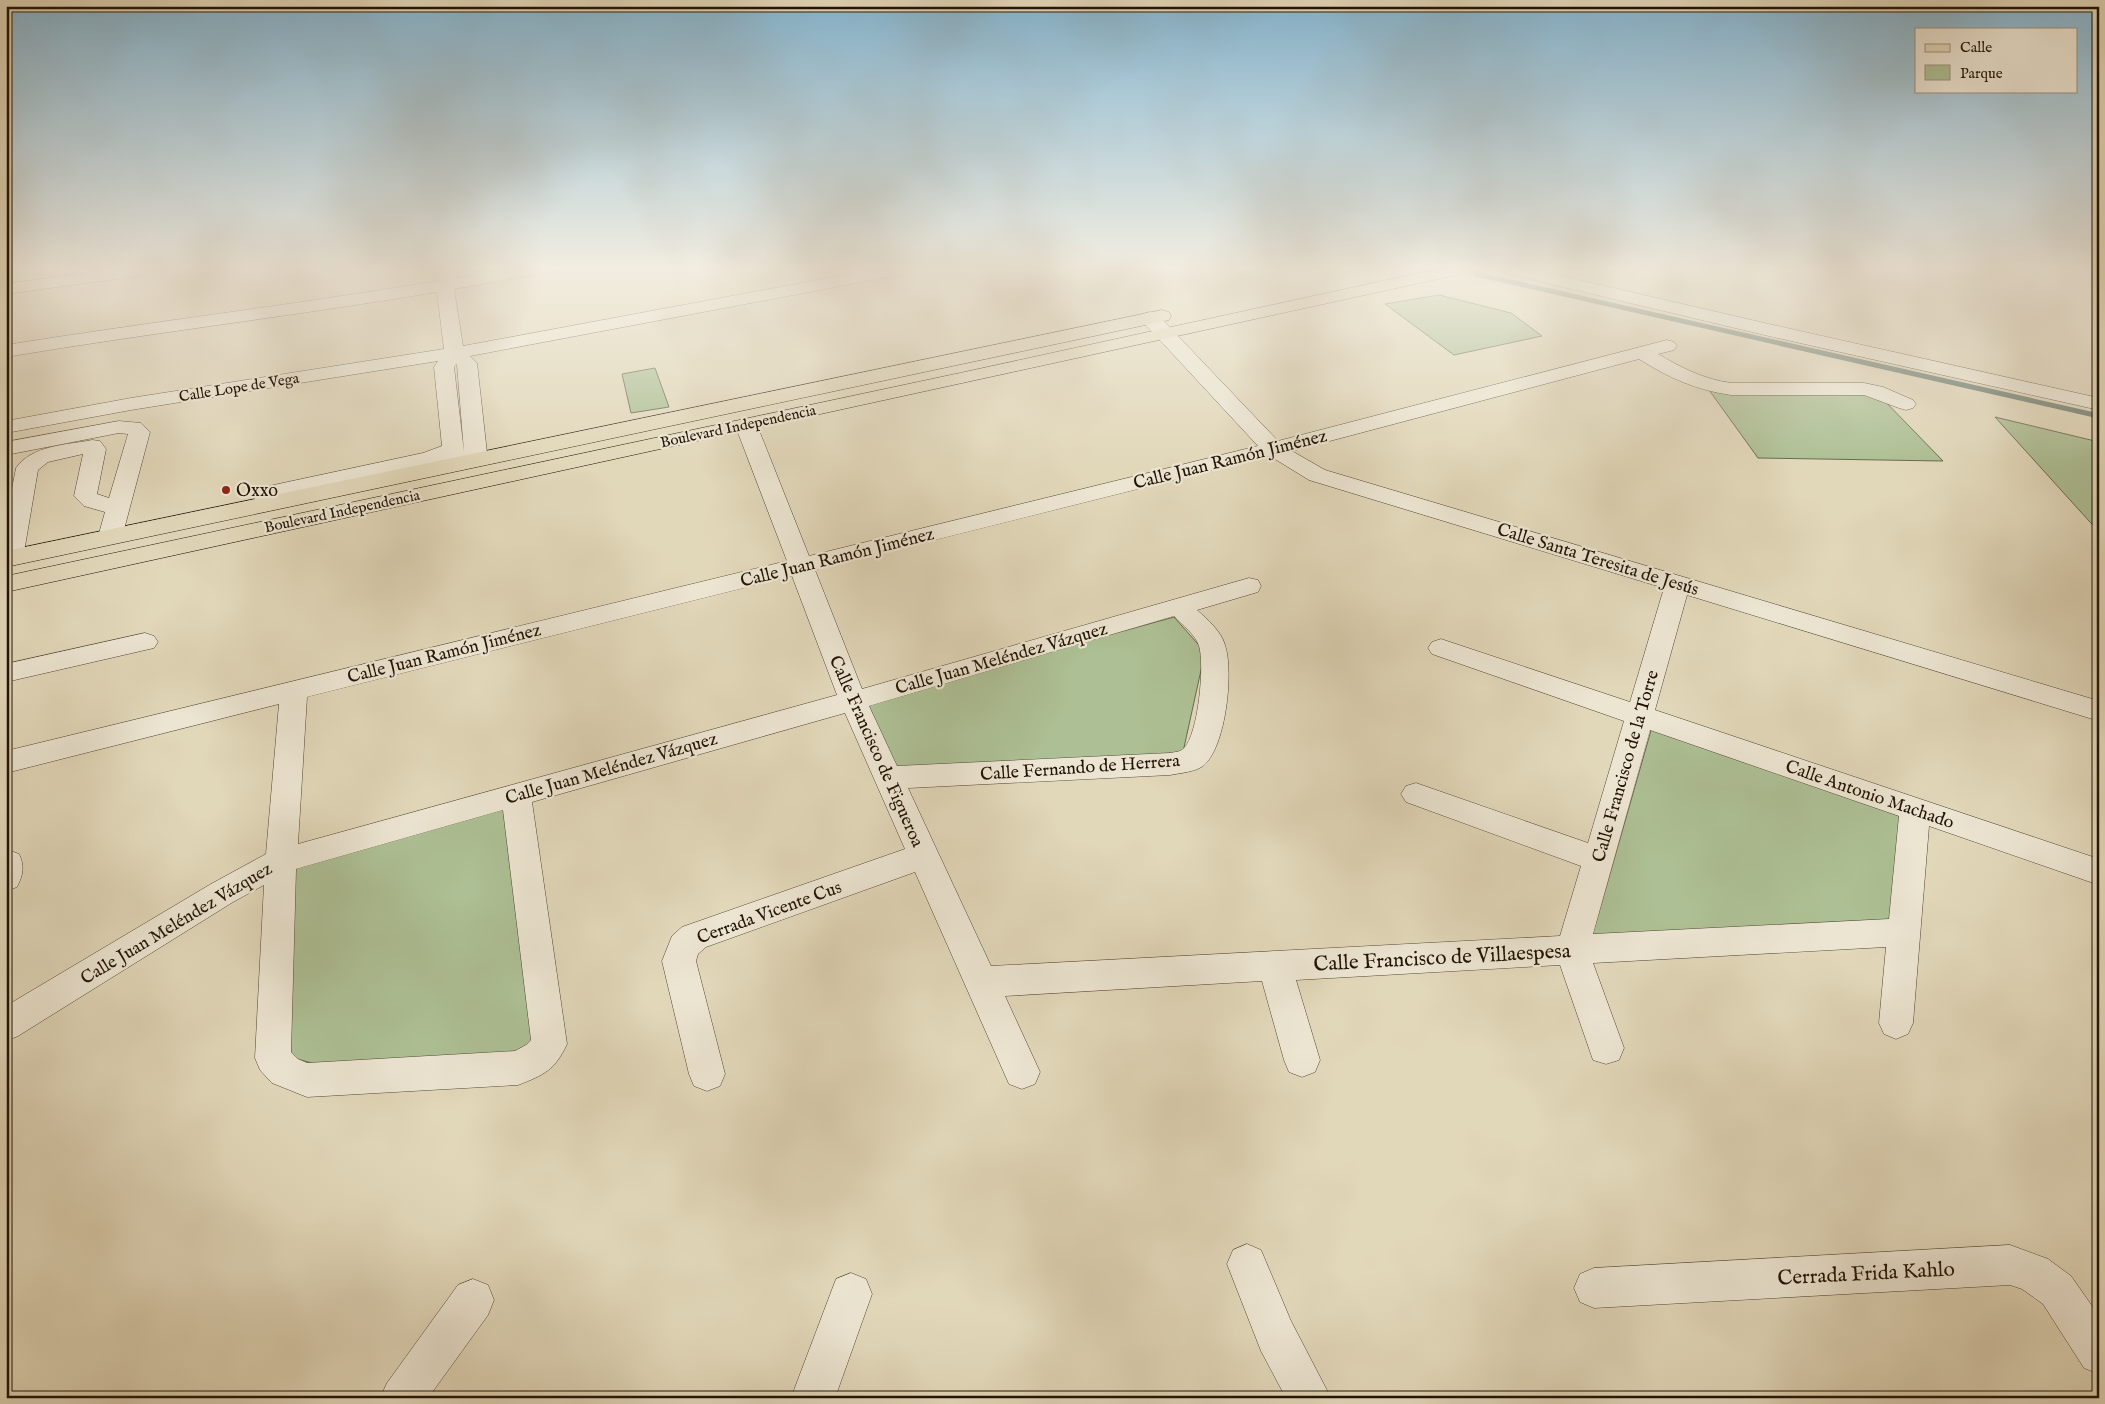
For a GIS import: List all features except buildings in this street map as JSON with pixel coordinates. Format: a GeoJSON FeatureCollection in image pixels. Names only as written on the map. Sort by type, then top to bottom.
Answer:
{"type":"FeatureCollection","features":[{"type":"Feature","properties":{"kind":"main road","name":"Boulevard Independencia"},"geometry":{"type":"LineString","coordinates":[[8,562],[100,540],[463,465],[884,373],[1120,333]]}},
{"type":"Feature","properties":{"kind":"main road","name":"Boulevard Independencia"},"geometry":{"type":"LineString","coordinates":[[6,584],[463,465],[617,452],[746,425],[1131,333]]}},
{"type":"Feature","properties":{"kind":"main road"},"geometry":{"type":"LineString","coordinates":[[746,425],[755,412],[847,386],[884,373]]}},
{"type":"Feature","properties":{"kind":"main road"},"geometry":{"type":"LineString","coordinates":[[617,452],[633,440],[709,421],[724,407]]}},
{"type":"Feature","properties":{"kind":"street"},"geometry":{"type":"LineString","coordinates":[[6,351],[121,333]]}},
{"type":"Feature","properties":{"kind":"street"},"geometry":{"type":"LineString","coordinates":[[451,333],[454,353],[444,367],[450,417],[463,465]]}},
{"type":"Feature","properties":{"kind":"street","name":"Calle Lope de Vega"},"geometry":{"type":"LineString","coordinates":[[6,427],[131,404],[454,353],[564,333]]}},
{"type":"Feature","properties":{"kind":"street","name":"Calle Santa Teresita de Jesús"},"geometry":{"type":"LineString","coordinates":[[1164,333],[1273,449],[1317,475],[2099,711]]}},
{"type":"Feature","properties":{"kind":"street"},"geometry":{"type":"LineString","coordinates":[[1780,333],[2099,404]]}},
{"type":"Feature","properties":{"kind":"street","name":"Calle Juan Ramón Jiménez"},"geometry":{"type":"LineString","coordinates":[[6,762],[1273,449],[1667,346]]}},
{"type":"Feature","properties":{"kind":"street"},"geometry":{"type":"LineString","coordinates":[[454,353],[467,363],[476,453],[463,465]]}},
{"type":"Feature","properties":{"kind":"street"},"geometry":{"type":"LineString","coordinates":[[1642,353],[1680,376],[1696,383],[1731,389],[1871,390],[1906,404]]}},
{"type":"Feature","properties":{"kind":"street"},"geometry":{"type":"LineString","coordinates":[[450,417],[472,413]]}},
{"type":"Feature","properties":{"kind":"street","name":"Calle Francisco de Figueroa"},"geometry":{"type":"LineString","coordinates":[[746,425],[853,701],[1022,1072]]}},
{"type":"Feature","properties":{"kind":"street"},"geometry":{"type":"LineString","coordinates":[[6,449],[119,427],[133,428],[139,432],[119,506],[100,540]]}},
{"type":"Feature","properties":{"kind":"street"},"geometry":{"type":"LineString","coordinates":[[8,562],[27,468],[41,457],[92,446],[95,449],[85,496],[90,501],[104,505],[119,506]]}},
{"type":"Feature","properties":{"kind":"street"},"geometry":{"type":"LineString","coordinates":[[263,494],[429,458],[463,465]]}},
{"type":"Feature","properties":{"kind":"street","name":"Calle Francisco de la Torre"},"geometry":{"type":"LineString","coordinates":[[1572,950],[1678,583]]}},
{"type":"Feature","properties":{"kind":"street","name":"Calle Juan Meléndez Vázquez"},"geometry":{"type":"LineString","coordinates":[[6,1025],[222,893],[282,860],[853,701],[1249,586]]}},
{"type":"Feature","properties":{"kind":"street","name":"Calle Fernando de Herrera"},"geometry":{"type":"LineString","coordinates":[[887,778],[1170,764],[1193,758],[1204,742],[1216,675],[1216,656],[1211,642],[1179,606]]}},
{"type":"Feature","properties":{"kind":"street"},"geometry":{"type":"LineString","coordinates":[[6,673],[145,642]]}},
{"type":"Feature","properties":{"kind":"street","name":"Calle Antonio Machado"},"geometry":{"type":"LineString","coordinates":[[1441,648],[2099,872]]}},
{"type":"Feature","properties":{"kind":"street"},"geometry":{"type":"LineString","coordinates":[[294,690],[282,860],[273,1058],[285,1071],[307,1080],[518,1068],[539,1057],[549,1044],[516,795]]}},
{"type":"Feature","properties":{"kind":"street"},"geometry":{"type":"LineString","coordinates":[[1416,794],[1597,859]]}},
{"type":"Feature","properties":{"kind":"street"},"geometry":{"type":"LineString","coordinates":[[1896,1023],[1915,810]]}},
{"type":"Feature","properties":{"kind":"street","name":"Cerrada Vicente Cus"},"geometry":{"type":"LineString","coordinates":[[707,1074],[680,961],[684,946],[694,937],[923,856]]}},
{"type":"Feature","properties":{"kind":"street","name":"Calle Francisco de Villaespesa"},"geometry":{"type":"LineString","coordinates":[[980,982],[1904,932]]}},
{"type":"Feature","properties":{"kind":"street"},"geometry":{"type":"LineString","coordinates":[[1572,950],[1606,1048]]}},
{"type":"Feature","properties":{"kind":"street"},"geometry":{"type":"LineString","coordinates":[[1274,966],[1302,1060]]}},
{"type":"Feature","properties":{"kind":"street"},"geometry":{"type":"LineString","coordinates":[[1247,1264],[1276,1336],[1309,1398]]}},
{"type":"Feature","properties":{"kind":"street","name":"Cerrada Frida Kahlo"},"geometry":{"type":"LineString","coordinates":[[1594,1288],[2010,1266],[2034,1273],[2057,1290],[2099,1353]]}},
{"type":"Feature","properties":{"kind":"street"},"geometry":{"type":"LineString","coordinates":[[813,1398],[851,1294]]}},
{"type":"Feature","properties":{"kind":"street"},"geometry":{"type":"LineString","coordinates":[[402,1398],[473,1300]]}},
{"type":"Feature","properties":{"kind":"green space"},"geometry":{"type":"Polygon","coordinates":[[[1424,333],[1537,333],[1542,336],[1454,355],[1424,333]]]}},
{"type":"Feature","properties":{"kind":"green space"},"geometry":{"type":"Polygon","coordinates":[[[655,368],[669,407],[631,413],[622,374],[655,368]]]}},
{"type":"Feature","properties":{"kind":"green space"},"geometry":{"type":"Polygon","coordinates":[[[1709,390],[1876,392],[1943,461],[1758,458],[1709,390]]]}},
{"type":"Feature","properties":{"kind":"green space"},"geometry":{"type":"Polygon","coordinates":[[[1995,417],[2099,442],[2099,532],[1995,417]]]}},
{"type":"Feature","properties":{"kind":"green space"},"geometry":{"type":"Polygon","coordinates":[[[1174,617],[1205,652],[1183,752],[1168,760],[892,773],[860,704],[1174,617]]]}},
{"type":"Feature","properties":{"kind":"green space"},"geometry":{"type":"Polygon","coordinates":[[[1652,727],[1900,816],[1892,926],[1592,937],[1652,727]]]}},
{"type":"Feature","properties":{"kind":"green space"},"geometry":{"type":"Polygon","coordinates":[[[507,806],[535,1044],[519,1055],[319,1065],[283,1055],[295,865],[507,806]]]}},
{"type":"Feature","properties":{"kind":"waterway"},"geometry":{"type":"LineString","coordinates":[[1733,333],[2099,416]]}},
{"type":"Feature","properties":{"kind":"place","name":"Oxxo"},"geometry":{"type":"Point","coordinates":[226,490]}}]}
